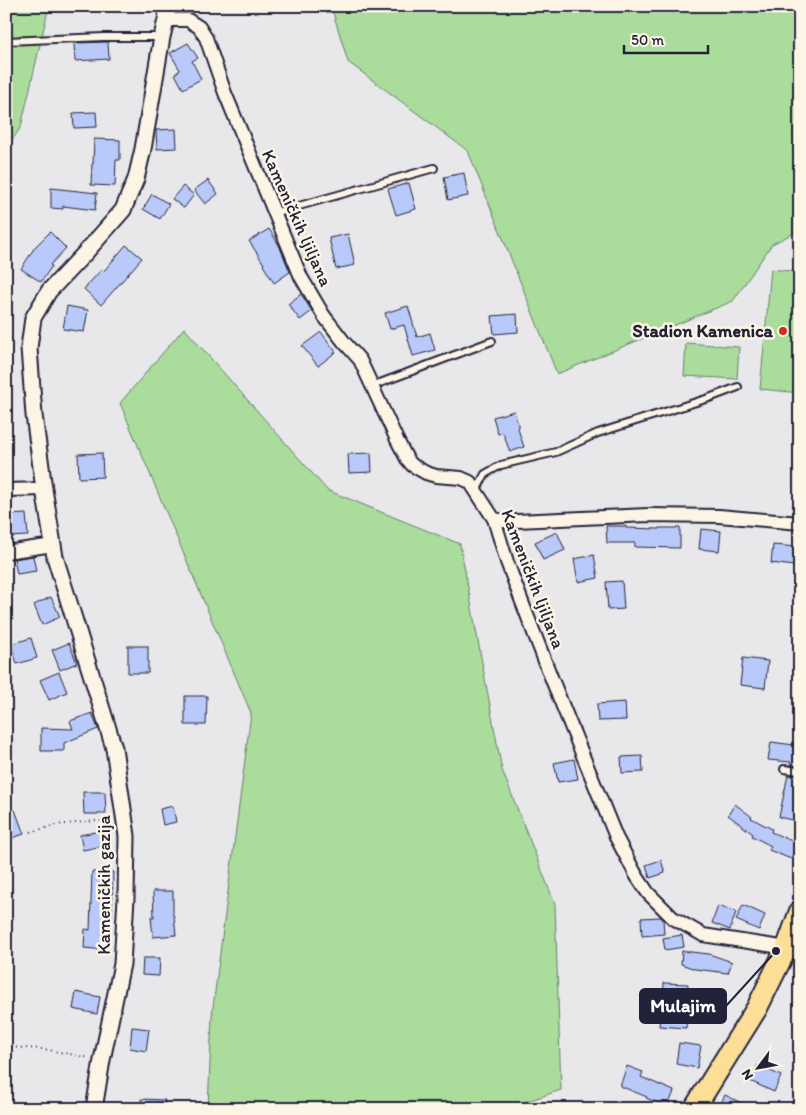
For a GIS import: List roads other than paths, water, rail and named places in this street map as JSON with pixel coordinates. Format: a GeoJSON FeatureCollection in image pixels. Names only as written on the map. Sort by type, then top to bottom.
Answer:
{"type":"FeatureCollection","features":[{"type":"Feature","properties":{"kind":"main road"},"geometry":{"type":"LineString","coordinates":[[694,1109],[793,949],[800,911]]}},
{"type":"Feature","properties":{"kind":"street","name":"Kameničkih gazija"},"geometry":{"type":"LineString","coordinates":[[94,1109],[122,964],[127,836],[114,748],[55,558],[34,415],[29,348],[33,318],[49,291],[123,210],[136,179],[167,13]]}},
{"type":"Feature","properties":{"kind":"street","name":"Kameničkih ljiljana"},"geometry":{"type":"LineString","coordinates":[[167,13],[188,20],[199,27],[206,38],[225,93],[301,277],[324,316],[360,360],[407,459],[412,466],[426,473],[436,476],[461,478],[470,482],[494,519],[525,611],[616,837],[648,893],[673,918],[703,936],[793,949]]}},
{"type":"Feature","properties":{"kind":"street"},"geometry":{"type":"LineString","coordinates":[[6,490],[44,490]]}},
{"type":"Feature","properties":{"kind":"street"},"geometry":{"type":"LineString","coordinates":[[494,519],[517,521],[648,515],[719,516],[800,523]]}},
{"type":"Feature","properties":{"kind":"street"},"geometry":{"type":"LineString","coordinates":[[6,552],[53,545]]}},
{"type":"Feature","properties":{"kind":"lane"},"geometry":{"type":"LineString","coordinates":[[6,41],[104,37],[162,38]]}},
{"type":"Feature","properties":{"kind":"lane"},"geometry":{"type":"LineString","coordinates":[[274,213],[434,168]]}},
{"type":"Feature","properties":{"kind":"lane"},"geometry":{"type":"LineString","coordinates":[[372,386],[492,341]]}},
{"type":"Feature","properties":{"kind":"lane"},"geometry":{"type":"LineString","coordinates":[[476,491],[485,474],[501,465],[556,452],[598,433],[738,387]]}},
{"type":"Feature","properties":{"kind":"lane"},"geometry":{"type":"LineString","coordinates":[[784,770],[800,771]]}},
{"type":"Feature","properties":{"kind":"place","name":"Stadion Kamenica"},"geometry":{"type":"Point","coordinates":[783,331]}},
{"type":"Feature","properties":{"kind":"place","name":"Mulajim"},"geometry":{"type":"Point","coordinates":[776,951]}}]}
